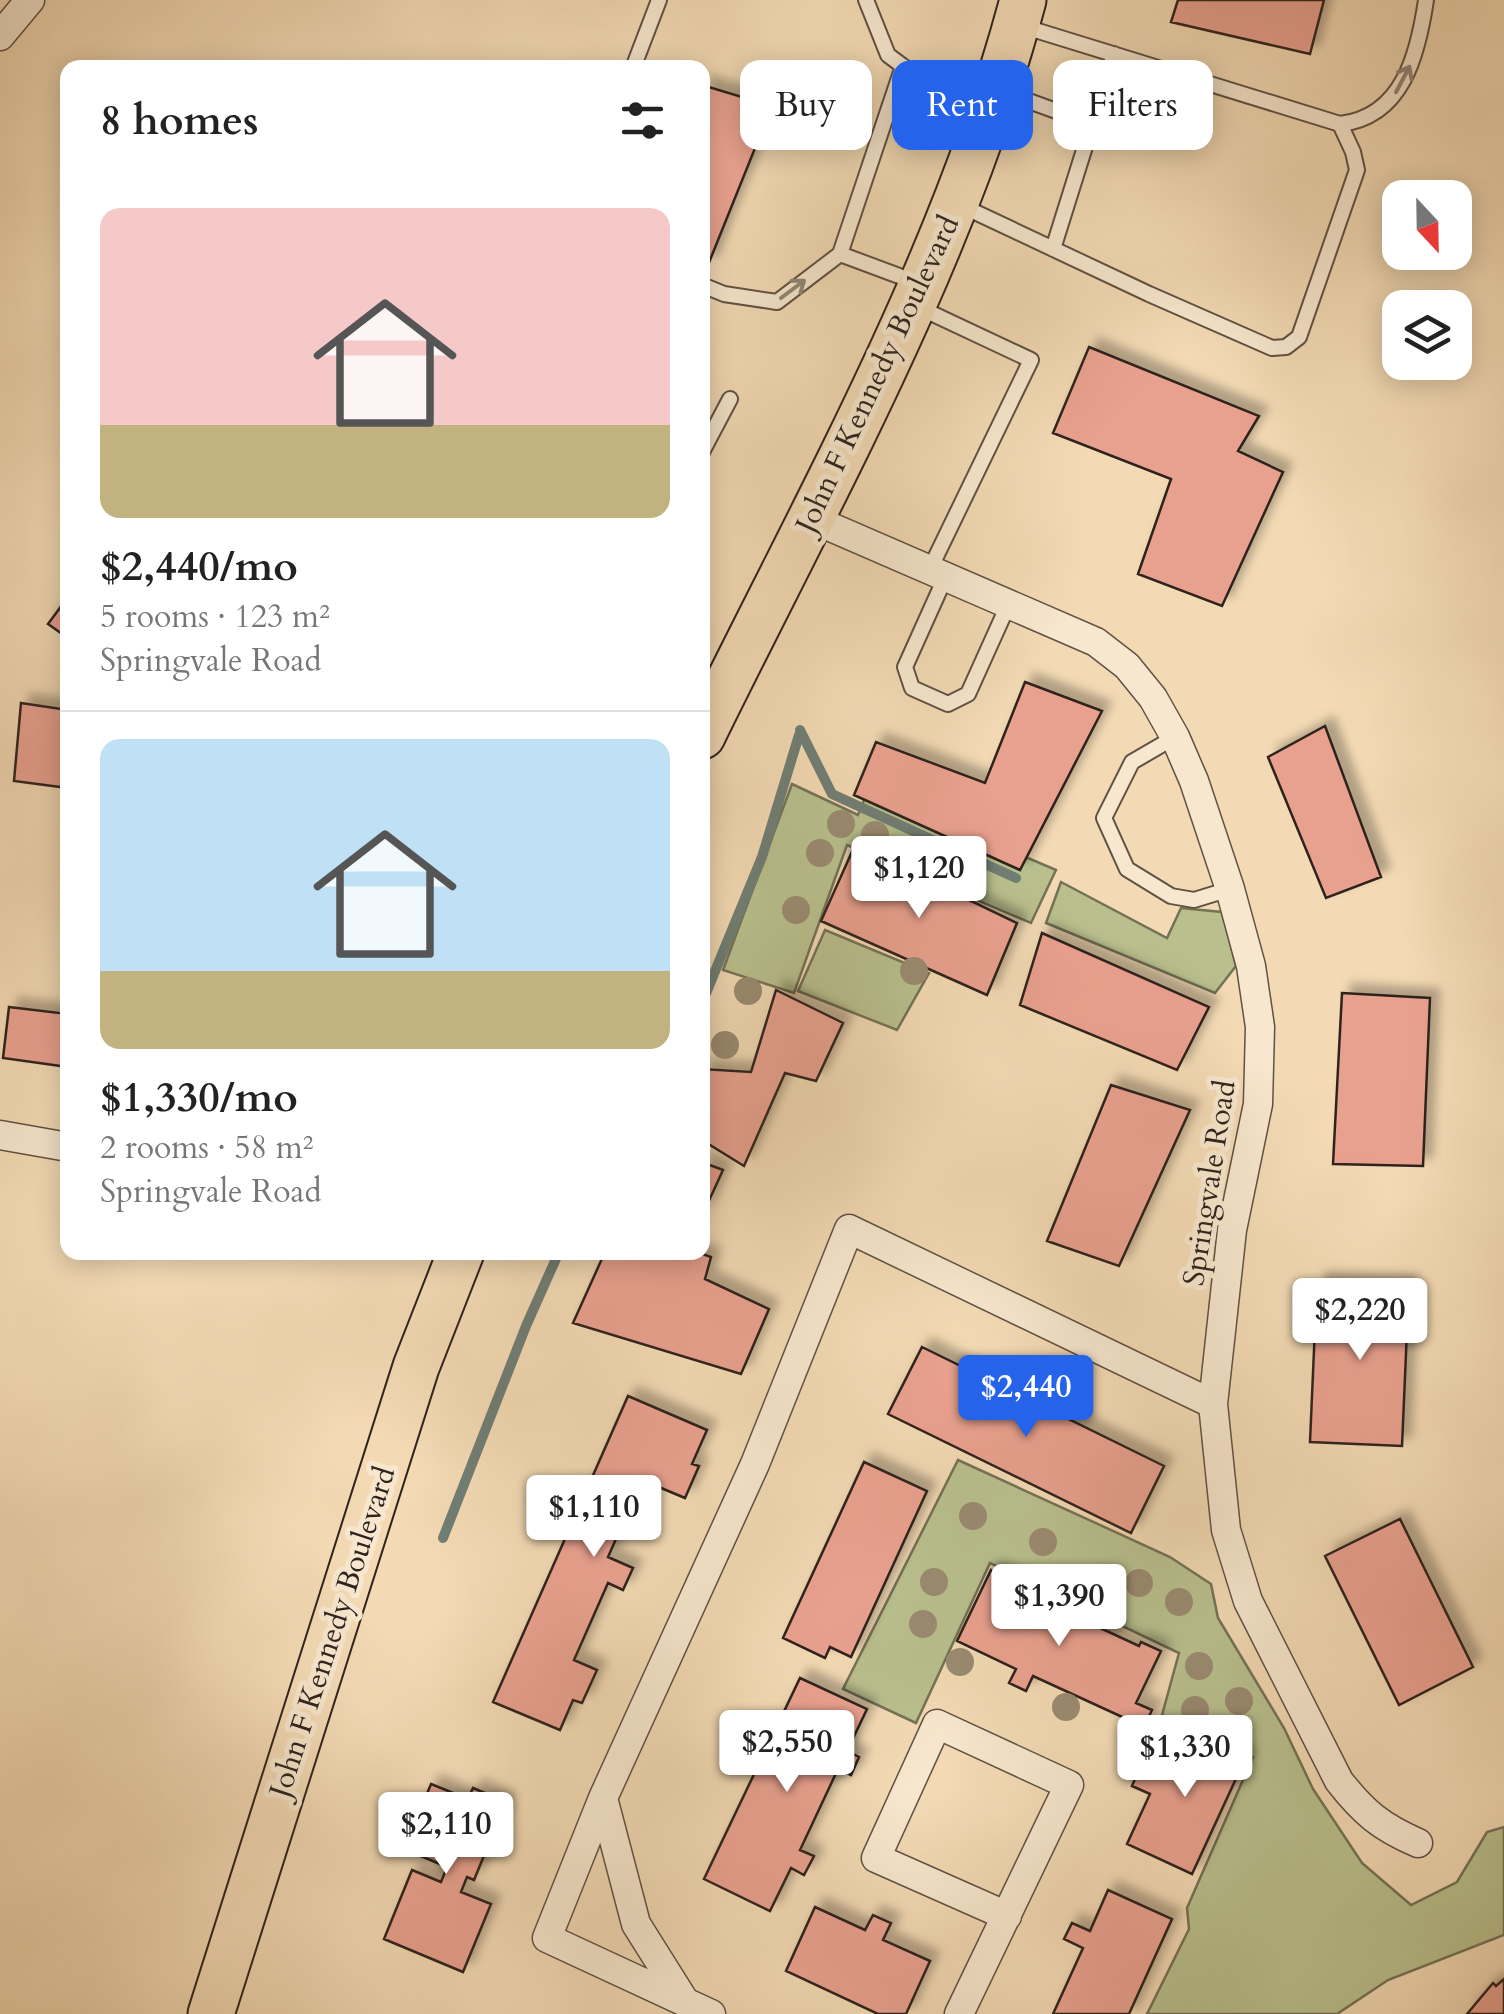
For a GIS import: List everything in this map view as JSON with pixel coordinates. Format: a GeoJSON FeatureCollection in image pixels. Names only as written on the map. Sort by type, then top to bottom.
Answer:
{"type":"FeatureCollection","features":[{"type":"Feature","properties":{"kind":"main road","name":"John F Kennedy Boulevard"},"geometry":{"type":"LineString","coordinates":[[1005,60],[1019,12]]}},
{"type":"Feature","properties":{"kind":"main road","name":"John F Kennedy Boulevard"},"geometry":{"type":"LineString","coordinates":[[710,709],[810,518],[919,295],[975,150]]}},
{"type":"Feature","properties":{"kind":"main road","name":"John F Kennedy Boulevard"},"geometry":{"type":"LineString","coordinates":[[212,2014],[416,1367],[458,1260]]}},
{"type":"Feature","properties":{"kind":"street"},"geometry":{"type":"LineString","coordinates":[[0,36],[19,4]]}},
{"type":"Feature","properties":{"kind":"street","name":"Springvale Road"},"geometry":{"type":"LineString","coordinates":[[810,518],[1096,642],[1127,666],[1153,698],[1175,737],[1230,889],[1250,966],[1260,1026],[1258,1104],[1232,1230],[1212,1404],[1226,1530],[1248,1601],[1340,1780],[1358,1806],[1380,1825],[1418,1843]]}},
{"type":"Feature","properties":{"kind":"street"},"geometry":{"type":"LineString","coordinates":[[0,1135],[60,1146]]}},
{"type":"Feature","properties":{"kind":"street"},"geometry":{"type":"LineString","coordinates":[[698,2008],[547,1938],[603,1798],[755,1464],[849,1229],[1212,1404]]}},
{"type":"Feature","properties":{"kind":"street"},"geometry":{"type":"LineString","coordinates":[[958,2014],[1007,1916],[1069,1784],[937,1724],[876,1858],[1007,1916]]}},
{"type":"Feature","properties":{"kind":"street"},"geometry":{"type":"LineString","coordinates":[[603,1798],[636,1924],[698,2008]]}},
{"type":"Feature","properties":{"kind":"lane"},"geometry":{"type":"LineString","coordinates":[[635,60],[659,0]]}},
{"type":"Feature","properties":{"kind":"lane"},"geometry":{"type":"LineString","coordinates":[[866,0],[888,55],[895,60]]}},
{"type":"Feature","properties":{"kind":"lane"},"geometry":{"type":"LineString","coordinates":[[1019,12],[1114,54],[1340,124],[1358,122],[1385,108],[1406,78],[1426,0]]}},
{"type":"Feature","properties":{"kind":"lane"},"geometry":{"type":"LineString","coordinates":[[1112,60],[1114,54]]}},
{"type":"Feature","properties":{"kind":"lane"},"geometry":{"type":"LineString","coordinates":[[710,288],[777,302],[840,254],[892,99]]}},
{"type":"Feature","properties":{"kind":"lane"},"geometry":{"type":"LineString","coordinates":[[956,203],[1272,348],[1286,346],[1298,336],[1356,170],[1353,152],[1340,124]]}},
{"type":"Feature","properties":{"kind":"lane"},"geometry":{"type":"LineString","coordinates":[[1053,249],[1084,150]]}},
{"type":"Feature","properties":{"kind":"lane"},"geometry":{"type":"LineString","coordinates":[[840,254],[1031,360],[937,574],[905,667],[912,688],[948,704],[968,694],[1009,603]]}},
{"type":"Feature","properties":{"kind":"lane"},"geometry":{"type":"LineString","coordinates":[[710,437],[730,398]]}},
{"type":"Feature","properties":{"kind":"lane"},"geometry":{"type":"LineString","coordinates":[[1175,737],[1132,762],[1104,818],[1127,869],[1171,896],[1194,900],[1230,889]]}},
{"type":"Feature","properties":{"kind":"green space"},"geometry":{"type":"Polygon","coordinates":[[[792,784],[858,815],[868,790],[1056,870],[1031,923],[847,845],[794,993],[723,970],[792,784]]]}},
{"type":"Feature","properties":{"kind":"green space"},"geometry":{"type":"Polygon","coordinates":[[[1061,882],[1167,938],[1181,908],[1222,912],[1236,966],[1215,993],[1046,923],[1061,882]]]}},
{"type":"Feature","properties":{"kind":"green space"},"geometry":{"type":"Polygon","coordinates":[[[825,930],[929,973],[897,1030],[798,991],[825,930]]]}},
{"type":"Feature","properties":{"kind":"green space"},"geometry":{"type":"Polygon","coordinates":[[[958,1460],[1170,1557],[1211,1584],[1218,1618],[1284,1728],[1313,1789],[1362,1863],[1411,1905],[1457,1882],[1487,1832],[1504,1827],[1504,1935],[1388,1980],[1337,2014],[1147,2014],[1189,1929],[1187,1908],[1253,1757],[1162,1715],[1179,1653],[990,1563],[916,1723],[843,1689],[958,1460]]]}},
{"type":"Feature","properties":{"kind":"building"},"geometry":{"type":"Polygon","coordinates":[[[1178,0],[1324,0],[1310,54],[1171,22],[1178,0]]]}},
{"type":"Feature","properties":{"kind":"building"},"geometry":{"type":"Polygon","coordinates":[[[710,87],[740,96],[740,150],[754,150],[710,260],[710,87]]]}},
{"type":"Feature","properties":{"kind":"building"},"geometry":{"type":"Polygon","coordinates":[[[1089,347],[1259,416],[1238,451],[1283,472],[1222,606],[1138,574],[1171,479],[1053,433],[1089,347]]]}},
{"type":"Feature","properties":{"kind":"building"},"geometry":{"type":"Polygon","coordinates":[[[60,608],[60,632],[48,624],[60,608]]]}},
{"type":"Feature","properties":{"kind":"building"},"geometry":{"type":"Polygon","coordinates":[[[1025,682],[1102,711],[1020,870],[854,795],[876,742],[985,783],[1025,682]]]}},
{"type":"Feature","properties":{"kind":"building"},"geometry":{"type":"Polygon","coordinates":[[[21,703],[60,709],[60,787],[14,781],[21,703]]]}},
{"type":"Feature","properties":{"kind":"building"},"geometry":{"type":"Polygon","coordinates":[[[1325,726],[1381,877],[1326,898],[1268,757],[1325,726]]]}},
{"type":"Feature","properties":{"kind":"building"},"geometry":{"type":"Polygon","coordinates":[[[855,845],[1017,923],[987,995],[821,921],[855,845]]]}},
{"type":"Feature","properties":{"kind":"building"},"geometry":{"type":"Polygon","coordinates":[[[1042,933],[1209,1007],[1177,1070],[1020,1005],[1042,933]]]}},
{"type":"Feature","properties":{"kind":"building"},"geometry":{"type":"Polygon","coordinates":[[[776,990],[843,1023],[816,1081],[785,1073],[744,1166],[710,1145],[710,1069],[751,1072],[776,990]]]}},
{"type":"Feature","properties":{"kind":"building"},"geometry":{"type":"Polygon","coordinates":[[[1342,993],[1430,998],[1423,1166],[1333,1164],[1342,993]]]}},
{"type":"Feature","properties":{"kind":"building"},"geometry":{"type":"Polygon","coordinates":[[[9,1007],[60,1013],[60,1066],[3,1058],[9,1007]]]}},
{"type":"Feature","properties":{"kind":"building"},"geometry":{"type":"Polygon","coordinates":[[[1111,1085],[1190,1110],[1119,1266],[1047,1241],[1111,1085]]]}},
{"type":"Feature","properties":{"kind":"building"},"geometry":{"type":"Polygon","coordinates":[[[710,1165],[723,1170],[710,1198],[710,1165]]]}},
{"type":"Feature","properties":{"kind":"building"},"geometry":{"type":"Polygon","coordinates":[[[710,1257],[711,1257],[705,1279],[769,1309],[741,1374],[573,1323],[601,1260],[710,1260],[710,1257]]]}},
{"type":"Feature","properties":{"kind":"building"},"geometry":{"type":"Polygon","coordinates":[[[1317,1281],[1409,1284],[1402,1446],[1310,1442],[1317,1281]]]}},
{"type":"Feature","properties":{"kind":"building"},"geometry":{"type":"Polygon","coordinates":[[[922,1347],[1164,1466],[1131,1533],[888,1414],[922,1347]]]}},
{"type":"Feature","properties":{"kind":"building"},"geometry":{"type":"Polygon","coordinates":[[[628,1396],[707,1430],[692,1464],[699,1466],[685,1498],[642,1480],[608,1557],[633,1568],[623,1590],[608,1583],[574,1660],[597,1670],[582,1703],[573,1700],[560,1730],[493,1702],[628,1396]]]}},
{"type":"Feature","properties":{"kind":"building"},"geometry":{"type":"Polygon","coordinates":[[[864,1462],[927,1491],[851,1657],[830,1647],[825,1658],[783,1638],[864,1462]]]}},
{"type":"Feature","properties":{"kind":"building"},"geometry":{"type":"Polygon","coordinates":[[[1400,1519],[1473,1667],[1399,1705],[1325,1556],[1400,1519]]]}},
{"type":"Feature","properties":{"kind":"building"},"geometry":{"type":"Polygon","coordinates":[[[991,1570],[1017,1582],[1015,1587],[1079,1617],[1081,1613],[1098,1620],[1096,1626],[1139,1646],[1141,1642],[1161,1651],[1136,1703],[1152,1710],[1144,1727],[1033,1676],[1026,1691],[1009,1683],[1016,1669],[957,1641],[991,1570]]]}},
{"type":"Feature","properties":{"kind":"building"},"geometry":{"type":"Polygon","coordinates":[[[800,1678],[867,1709],[847,1751],[859,1757],[851,1775],[838,1769],[800,1850],[814,1856],[804,1875],[791,1868],[770,1911],[704,1879],[800,1678]]]}},
{"type":"Feature","properties":{"kind":"building"},"geometry":{"type":"Polygon","coordinates":[[[1180,1727],[1246,1757],[1192,1874],[1127,1844],[1150,1794],[1132,1786],[1140,1767],[1158,1775],[1180,1727]]]}},
{"type":"Feature","properties":{"kind":"building"},"geometry":{"type":"Polygon","coordinates":[[[431,1784],[468,1799],[473,1788],[506,1802],[474,1880],[467,1877],[461,1892],[491,1904],[463,1972],[384,1939],[412,1870],[441,1882],[447,1867],[404,1849],[431,1784]]]}},
{"type":"Feature","properties":{"kind":"building"},"geometry":{"type":"Polygon","coordinates":[[[1108,1890],[1172,1919],[1129,2014],[1053,2014],[1083,1948],[1064,1939],[1072,1923],[1090,1931],[1108,1890]]]}},
{"type":"Feature","properties":{"kind":"building"},"geometry":{"type":"Polygon","coordinates":[[[815,1907],[865,1930],[873,1915],[891,1923],[883,1940],[930,1961],[906,2014],[878,2014],[786,1971],[815,1907]]]}},
{"type":"Feature","properties":{"kind":"building"},"geometry":{"type":"Polygon","coordinates":[[[1504,1979],[1504,2014],[1467,2014],[1493,1983],[1496,1986],[1504,1979]]]}},
{"type":"Feature","properties":{"kind":"waterway"},"geometry":{"type":"LineString","coordinates":[[800,730],[832,794],[1016,878]]}},
{"type":"Feature","properties":{"kind":"waterway"},"geometry":{"type":"LineString","coordinates":[[710,984],[762,857],[799,735]]}},
{"type":"Feature","properties":{"kind":"waterway"},"geometry":{"type":"LineString","coordinates":[[443,1538],[555,1260]]}}]}
